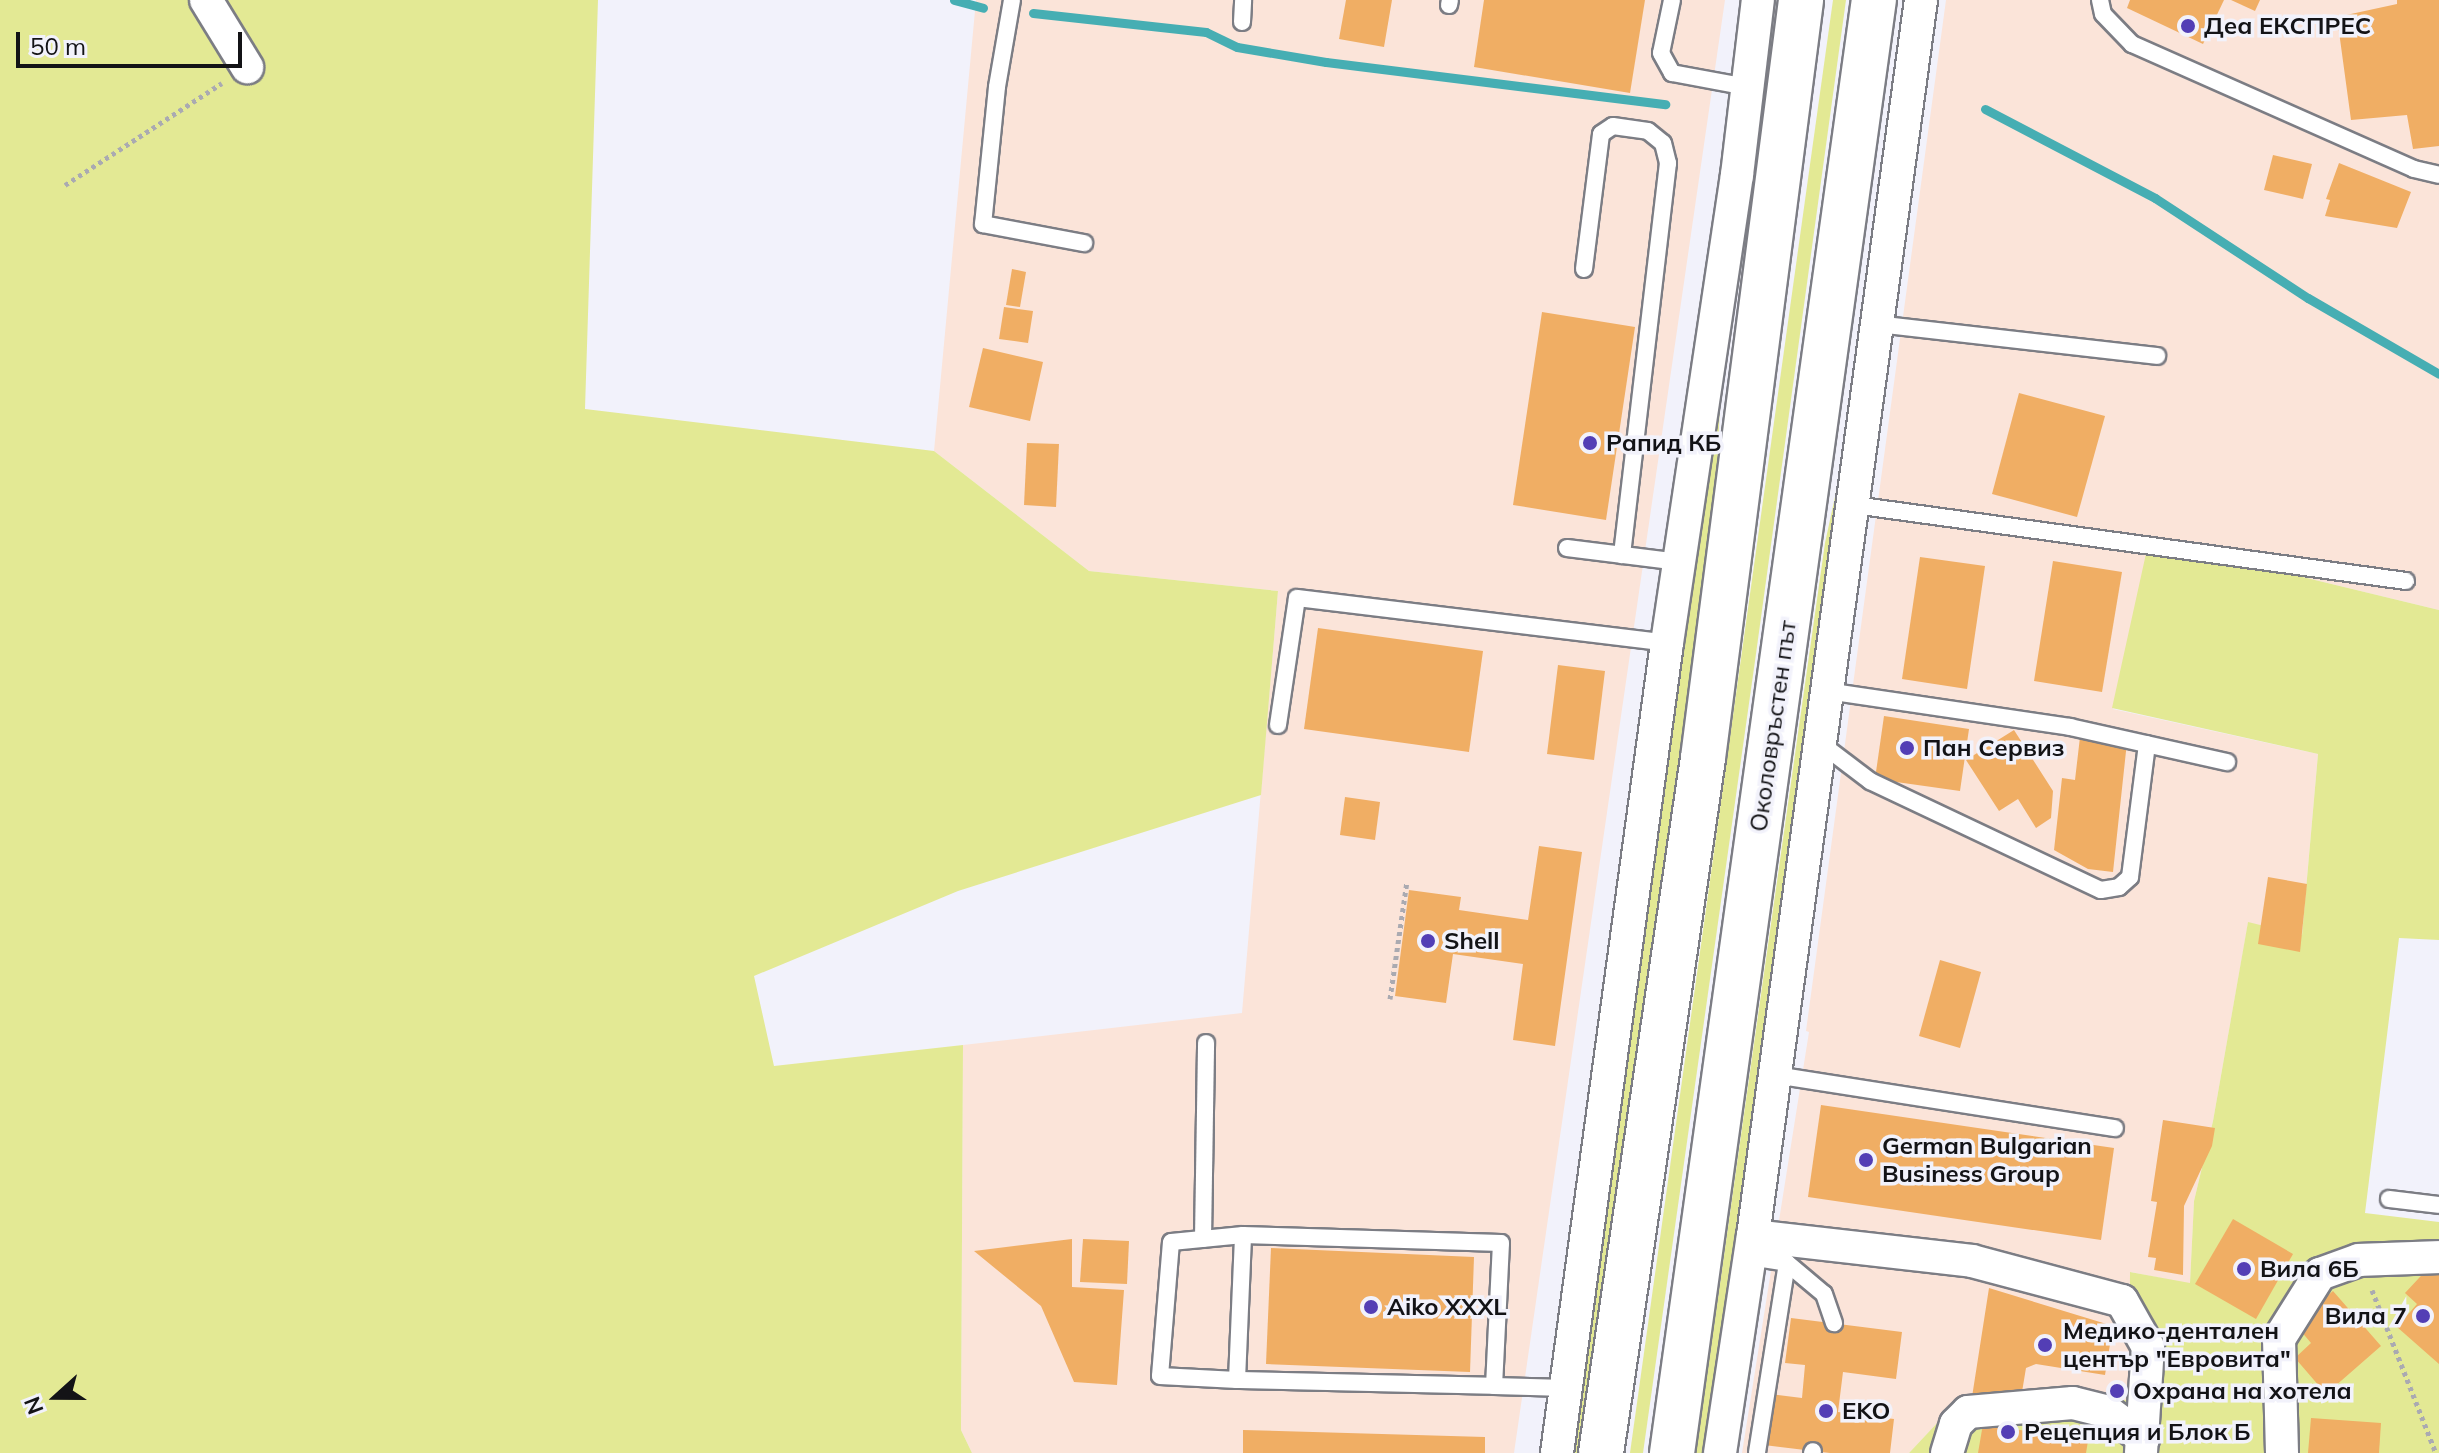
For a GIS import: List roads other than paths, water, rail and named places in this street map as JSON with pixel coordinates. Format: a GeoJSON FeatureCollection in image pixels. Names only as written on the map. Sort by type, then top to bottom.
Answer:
{"type":"FeatureCollection","features":[{"type":"Feature","properties":{"kind":"highway"},"geometry":{"type":"LineString","coordinates":[[1601,1453],[1703,758],[1801,0]]}},
{"type":"Feature","properties":{"kind":"highway","name":"Околовръстен път"},"geometry":{"type":"LineString","coordinates":[[1672,1453],[1874,0]]}},
{"type":"Feature","properties":{"kind":"street"},"geometry":{"type":"LineString","coordinates":[[206,0],[247,67]]}},
{"type":"Feature","properties":{"kind":"street"},"geometry":{"type":"LineString","coordinates":[[1557,1453],[1667,643],[1737,175],[1758,0]]}},
{"type":"Feature","properties":{"kind":"street"},"geometry":{"type":"LineString","coordinates":[[1720,1453],[1752,1246],[1921,0]]}},
{"type":"Feature","properties":{"kind":"street"},"geometry":{"type":"LineString","coordinates":[[1752,1246],[1972,1261],[2122,1301],[2148,1347],[2142,1445]]}},
{"type":"Feature","properties":{"kind":"street"},"geometry":{"type":"LineString","coordinates":[[2282,1453],[2279,1339],[2320,1274],[2359,1260],[2439,1257]]}},
{"type":"Feature","properties":{"kind":"street"},"geometry":{"type":"LineString","coordinates":[[1947,1453],[1956,1424],[1968,1412],[2073,1403],[2108,1412],[2142,1445]]}},
{"type":"Feature","properties":{"kind":"lane"},"geometry":{"type":"LineString","coordinates":[[1012,0],[997,87],[983,224],[1084,243]]}},
{"type":"Feature","properties":{"kind":"lane"},"geometry":{"type":"LineString","coordinates":[[1242,22],[1243,0]]}},
{"type":"Feature","properties":{"kind":"lane"},"geometry":{"type":"LineString","coordinates":[[1672,0],[1661,53],[1672,73],[1747,87]]}},
{"type":"Feature","properties":{"kind":"lane"},"geometry":{"type":"LineString","coordinates":[[2100,0],[2103,14],[2132,44],[2414,169],[2439,175]]}},
{"type":"Feature","properties":{"kind":"lane"},"geometry":{"type":"LineString","coordinates":[[1584,269],[1601,134],[1613,126],[1648,131],[1663,143],[1668,163],[1622,555]]}},
{"type":"Feature","properties":{"kind":"lane"},"geometry":{"type":"LineString","coordinates":[[1877,324],[2157,356]]}},
{"type":"Feature","properties":{"kind":"lane"},"geometry":{"type":"LineString","coordinates":[[1854,505],[2406,581]]}},
{"type":"Feature","properties":{"kind":"lane"},"geometry":{"type":"LineString","coordinates":[[1567,548],[1679,562]]}},
{"type":"Feature","properties":{"kind":"lane"},"geometry":{"type":"LineString","coordinates":[[1278,725],[1297,598],[1667,643]]}},
{"type":"Feature","properties":{"kind":"lane"},"geometry":{"type":"LineString","coordinates":[[1827,691],[2070,727],[2227,762]]}},
{"type":"Feature","properties":{"kind":"lane"},"geometry":{"type":"LineString","coordinates":[[1820,743],[1870,781],[2101,890],[2119,887],[2130,877],[2147,744]]}},
{"type":"Feature","properties":{"kind":"lane"},"geometry":{"type":"LineString","coordinates":[[1203,1239],[1206,1043]]}},
{"type":"Feature","properties":{"kind":"lane"},"geometry":{"type":"LineString","coordinates":[[1775,1075],[2115,1128]]}},
{"type":"Feature","properties":{"kind":"lane"},"geometry":{"type":"LineString","coordinates":[[2389,1199],[2439,1205]]}},
{"type":"Feature","properties":{"kind":"lane"},"geometry":{"type":"LineString","coordinates":[[1494,1386],[1501,1243],[1243,1235],[1171,1242],[1160,1376],[1237,1380],[1566,1388]]}},
{"type":"Feature","properties":{"kind":"lane"},"geometry":{"type":"LineString","coordinates":[[1237,1380],[1243,1235]]}},
{"type":"Feature","properties":{"kind":"lane"},"geometry":{"type":"LineString","coordinates":[[1752,1246],[1787,1263],[1824,1294],[1834,1323]]}},
{"type":"Feature","properties":{"kind":"lane"},"geometry":{"type":"LineString","coordinates":[[1757,1453],[1787,1263]]}},
{"type":"Feature","properties":{"kind":"waterway"},"geometry":{"type":"LineString","coordinates":[[954,0],[983,8]]}},
{"type":"Feature","properties":{"kind":"waterway"},"geometry":{"type":"LineString","coordinates":[[1033,13],[1206,32],[1237,47],[1326,62],[1665,104]]}},
{"type":"Feature","properties":{"kind":"waterway"},"geometry":{"type":"LineString","coordinates":[[1985,109],[2155,198],[2308,298],[2439,374]]}},
{"type":"Feature","properties":{"kind":"place","name":"Деа ЕКСПРЕС"},"geometry":{"type":"Point","coordinates":[2188,26]}},
{"type":"Feature","properties":{"kind":"place","name":"Рапид КБ"},"geometry":{"type":"Point","coordinates":[1590,443]}},
{"type":"Feature","properties":{"kind":"place","name":"Пан Сервиз"},"geometry":{"type":"Point","coordinates":[1907,748]}},
{"type":"Feature","properties":{"kind":"place","name":"Shell"},"geometry":{"type":"Point","coordinates":[1428,941]}},
{"type":"Feature","properties":{"kind":"place","name":"German Bulgarian Business Group"},"geometry":{"type":"Point","coordinates":[1866,1160]}},
{"type":"Feature","properties":{"kind":"place","name":"Вила 6Б"},"geometry":{"type":"Point","coordinates":[2244,1269]}},
{"type":"Feature","properties":{"kind":"place","name":"Aiko XXXL"},"geometry":{"type":"Point","coordinates":[1371,1307]}},
{"type":"Feature","properties":{"kind":"place","name":"Вила 7"},"geometry":{"type":"Point","coordinates":[2423,1316]}},
{"type":"Feature","properties":{"kind":"place","name":"Медико-дентален център \"Евровита\""},"geometry":{"type":"Point","coordinates":[2045,1345]}},
{"type":"Feature","properties":{"kind":"place","name":"Охрана на хотела"},"geometry":{"type":"Point","coordinates":[2117,1391]}},
{"type":"Feature","properties":{"kind":"place","name":"EKO"},"geometry":{"type":"Point","coordinates":[1826,1411]}},
{"type":"Feature","properties":{"kind":"place","name":"Рецепция и Блок Б"},"geometry":{"type":"Point","coordinates":[2008,1432]}}]}
